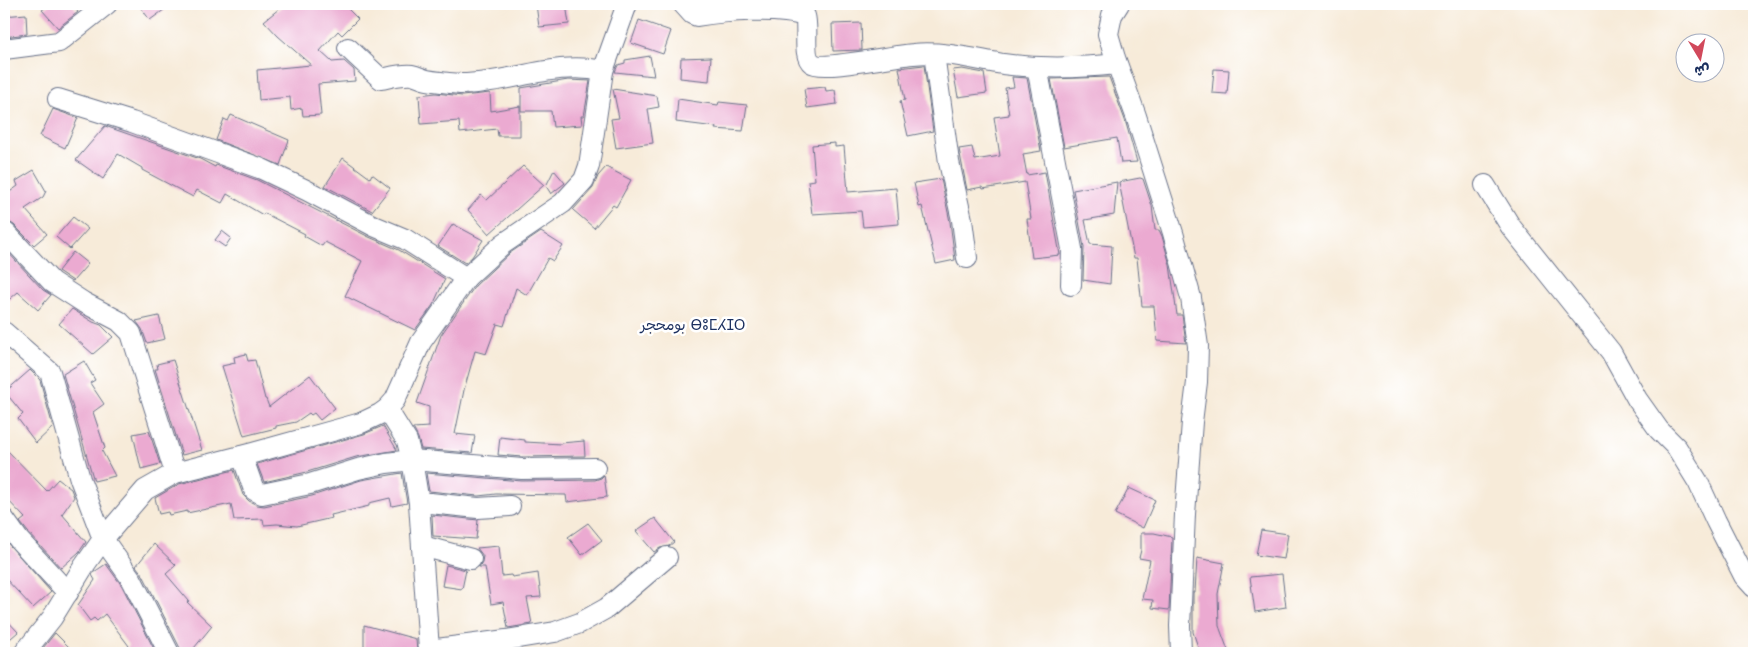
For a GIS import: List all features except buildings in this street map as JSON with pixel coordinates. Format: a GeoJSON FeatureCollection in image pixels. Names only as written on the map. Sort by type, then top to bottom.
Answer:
{"type":"FeatureCollection","features":[{"type":"Feature","properties":{"kind":"street"},"geometry":{"type":"LineString","coordinates":[[4,49],[58,42],[107,4]]}},
{"type":"Feature","properties":{"kind":"street"},"geometry":{"type":"LineString","coordinates":[[683,4],[692,14],[697,16],[752,12],[794,12],[805,16],[808,24],[807,56],[810,62],[817,66],[914,54],[944,54],[1037,67],[1093,67],[1117,64]]}},
{"type":"Feature","properties":{"kind":"street"},"geometry":{"type":"LineString","coordinates":[[1118,4],[1112,15],[1108,34],[1173,233],[1191,298],[1198,346],[1197,382],[1185,514],[1180,626],[1181,653]]}},
{"type":"Feature","properties":{"kind":"street"},"geometry":{"type":"LineString","coordinates":[[24,653],[52,618],[84,566],[104,539],[145,490],[175,473],[361,422],[387,409],[395,400],[421,342],[466,278],[503,244],[563,203],[584,180],[589,166],[603,71],[629,5]]}},
{"type":"Feature","properties":{"kind":"street"},"geometry":{"type":"LineString","coordinates":[[348,48],[381,79],[412,75],[427,80],[461,84],[483,83],[560,68],[588,68],[603,71]]}},
{"type":"Feature","properties":{"kind":"street"},"geometry":{"type":"LineString","coordinates":[[934,54],[967,258]]}},
{"type":"Feature","properties":{"kind":"street"},"geometry":{"type":"LineString","coordinates":[[1037,67],[1072,249],[1071,284]]}},
{"type":"Feature","properties":{"kind":"street"},"geometry":{"type":"LineString","coordinates":[[58,99],[132,122],[262,169],[374,226],[405,239],[466,278]]}},
{"type":"Feature","properties":{"kind":"street"},"geometry":{"type":"LineString","coordinates":[[1485,185],[1511,227],[1611,352],[1637,400],[1659,430],[1677,448],[1698,482],[1744,576],[1754,587]]}},
{"type":"Feature","properties":{"kind":"street"},"geometry":{"type":"LineString","coordinates":[[6,234],[52,282],[83,302],[119,321],[131,333],[175,473]]}},
{"type":"Feature","properties":{"kind":"street"},"geometry":{"type":"LineString","coordinates":[[4,332],[50,372],[80,479],[104,539],[132,580],[169,653]]}},
{"type":"Feature","properties":{"kind":"street"},"geometry":{"type":"LineString","coordinates":[[387,409],[407,441],[412,460],[419,503],[429,652],[555,632],[580,624],[607,608],[667,556]]}},
{"type":"Feature","properties":{"kind":"street"},"geometry":{"type":"LineString","coordinates":[[242,456],[254,490],[262,494],[310,484],[358,469],[412,460],[522,469],[595,468]]}},
{"type":"Feature","properties":{"kind":"street"},"geometry":{"type":"LineString","coordinates":[[419,503],[478,508],[510,506]]}},
{"type":"Feature","properties":{"kind":"street"},"geometry":{"type":"LineString","coordinates":[[4,518],[19,540],[68,593]]}},
{"type":"Feature","properties":{"kind":"street"},"geometry":{"type":"LineString","coordinates":[[422,546],[471,559]]}},
{"type":"Feature","properties":{"kind":"district","name":"بومحجر ⴱⵓⵎⵃⵊⵔ"},"geometry":{"type":"Point","coordinates":[693,323]}}]}
